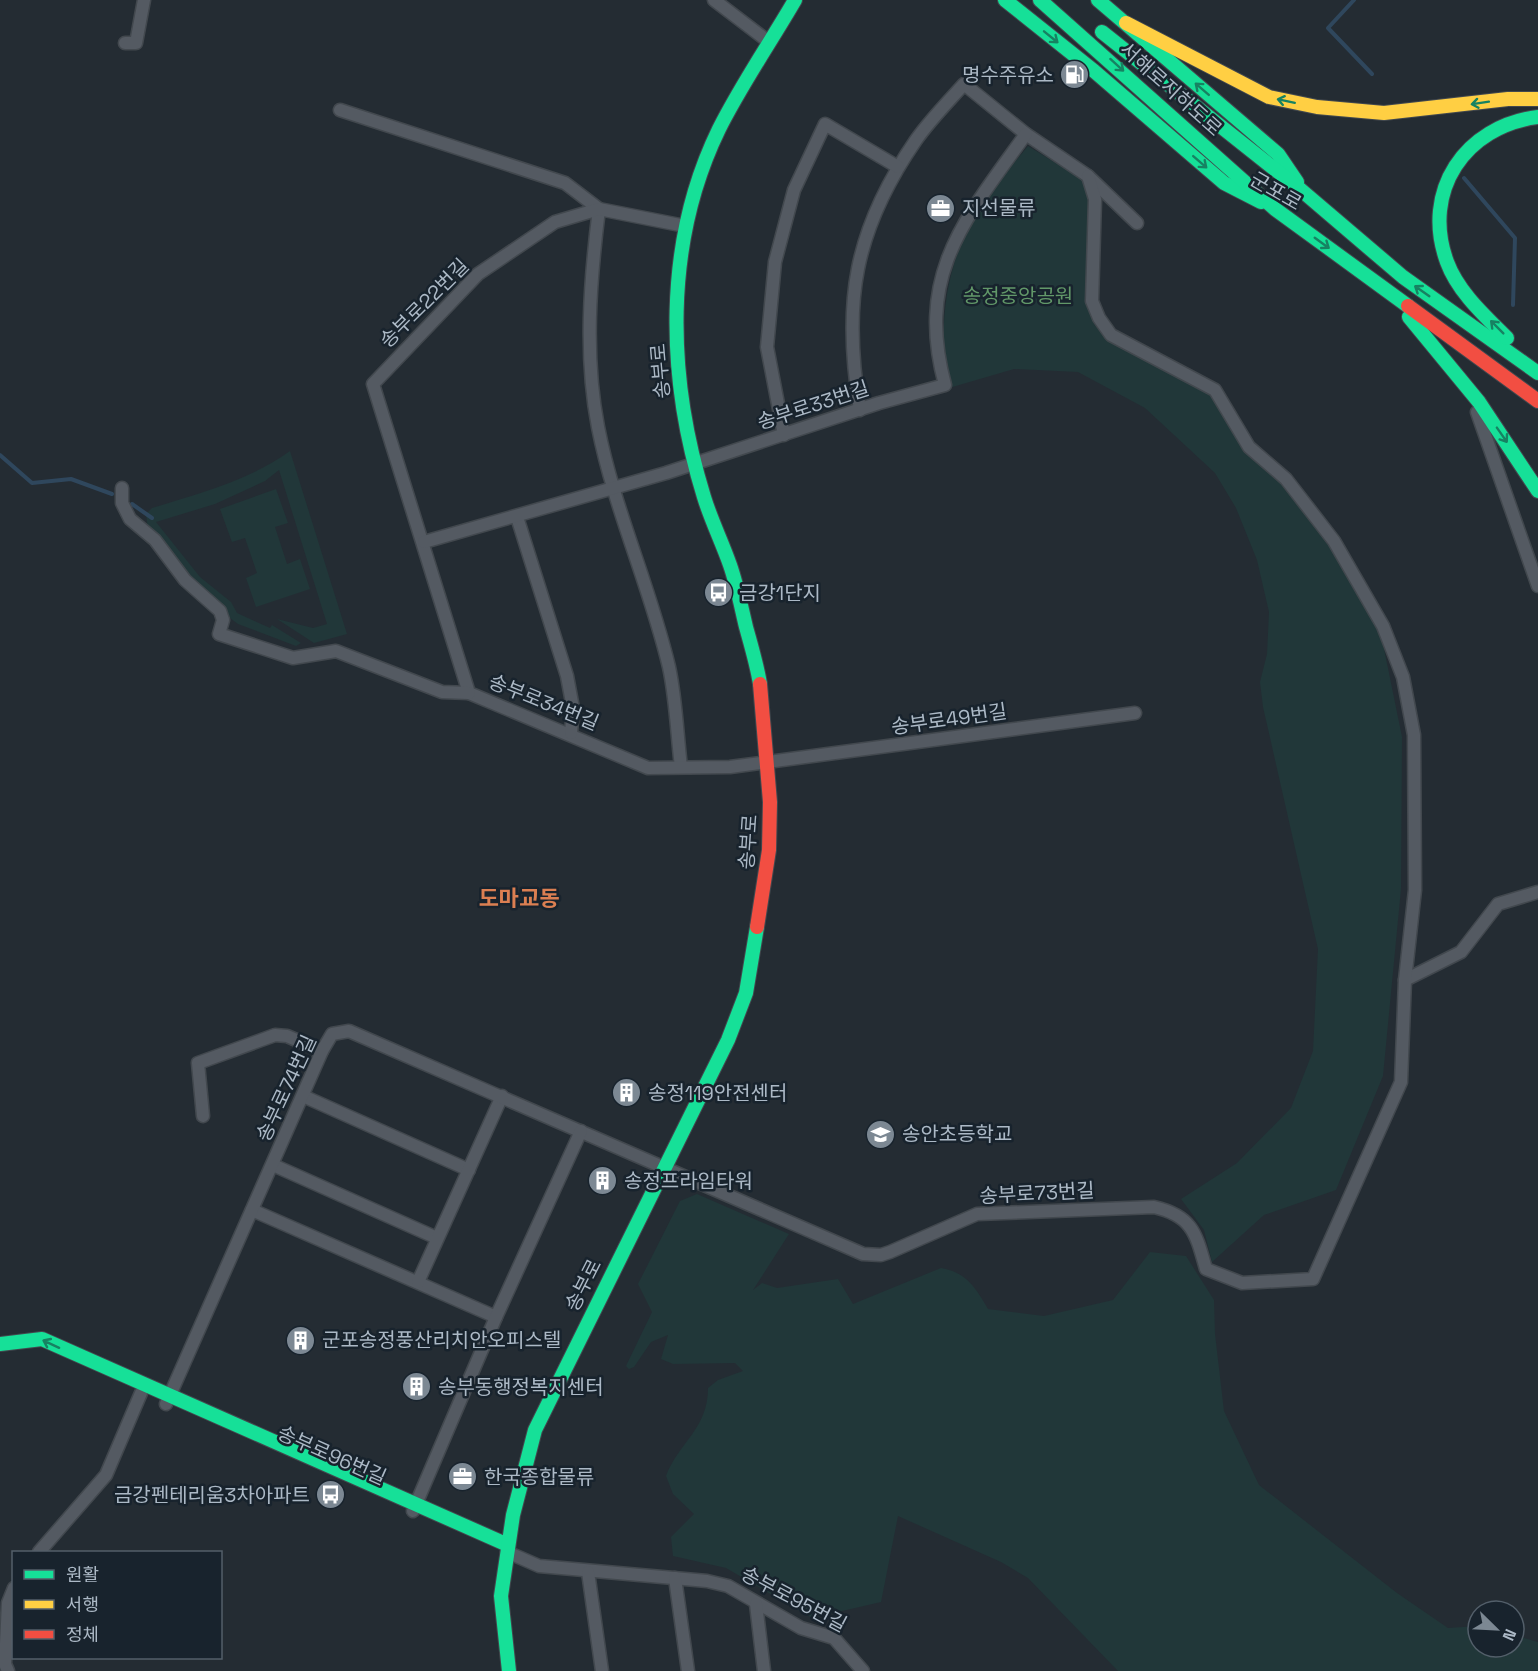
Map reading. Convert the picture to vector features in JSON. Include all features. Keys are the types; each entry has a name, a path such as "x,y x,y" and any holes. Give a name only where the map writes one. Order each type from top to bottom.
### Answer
{"main road":[{"name":"송부로","path":"509,1671 501,1596 507,1549 525,1462 535,1430 728,1040 746,993 769,850 768,762 760,681 731,568 693,464 680,392 676,331 680,258 685,226 719,130 795,0"},
{"name":"군포로","path":"1005,0 1094,71 1224,183 1275,209 1538,401"},
{"name":"서해로지하도로","path":"1040,0 1115,64 1275,209"},
{"name":"군포로","path":"1098,0 1278,154 1302,190 1403,277 1538,371"},
{"name":"서해로지하도로","path":"1090,22 1302,190"},
{"path":"1126,23 1269,97 1317,107 1384,113 1458,107 1508,99 1538,99"},
{"path":"1538,117 1505,123 1476,143 1453,167 1442,207 1444,252 1466,296 1538,371"},
{"path":"1387,291 1468,388 1522,462 1538,491"},
{"path":"0,1344 42,1339 168,1400"},
{"name":"송부로96번길","path":"0,1355 38,1352 141,1393 168,1400 507,1549"}],"street":[{"path":"125,43 136,43 144,0"},
{"path":"714,0 769,42"},
{"path":"860,410 852,356 851,311 865,237 877,207 898,167 917,138 963,84 1026,134 1088,176 1137,223"},
{"path":"340,110 565,183 599,209 589,310 590,362 598,426 613,489 669,668 681,767"},
{"path":"784,435 767,347 775,262 794,189 825,124 898,167"},
{"name":"송부로33번길","path":"422,537 517,517 945,385 937,355 936,320 938,286 943,267 954,241 971,213 1026,134"},
{"path":"1088,176 1095,199 1092,302 1099,318 1111,334 1215,390 1249,447 1286,479 1334,541 1383,626 1403,677 1414,735 1415,890 1405,980"},
{"name":"송부로22번길","path":"422,537 373,384 478,274 555,222 599,209 685,226"},
{"path":"1468,388 1538,586"},
{"path":"122,489 122,503 130,519 154,540 185,580 220,611 223,620 219,634 293,658 336,651 442,692 469,693"},
{"path":"517,517 567,676 573,708 571,733"},
{"name":"송부로34번길","path":"422,537 469,693 571,733 648,768 730,768 768,762"},
{"name":"송부로49번길","path":"768,762 1135,713"},
{"path":"1405,980 1461,952 1498,904 1538,892"},
{"name":"송부로73번길","path":"665,1167 855,1252 873,1256 890,1252 977,1214 1154,1207 1171,1211 1190,1225 1206,1269 1242,1282 1312,1278 1401,1082 1405,980"},
{"name":"송부로74번길","path":"168,1400 322,1051 332,1034 348,1031 665,1167"},
{"path":"203,1116 198,1064 275,1035 287,1036 322,1051"},
{"path":"303,1096 469,1170"},
{"path":"418,1282 502,1096"},
{"path":"414,1509 496,1317 581,1131"},
{"path":"273,1165 437,1238"},
{"path":"252,1210 496,1317"},
{"path":"40,1551 106,1475 141,1393"},
{"name":"송부로95번길","path":"507,1549 539,1566 675,1578 728,1586 801,1628 834,1638 863,1671"},
{"path":"588,1572 602,1671"},
{"path":"675,1578 688,1671"},
{"path":"8,1671 5,1664 8,1603 12,1593"},
{"path":"756,1604 764,1671"}],"green space":[{"name":"송정중앙공원","path":"1028,146 1082,179 1089,198 1087,304 1094,324 1108,341 1211,395 1243,450 1282,483 1328,542 1380,629 1402,737 1401,889 1383,1076 1336,1190 1264,1215 1212,1262 1204,1230 1181,1199 1237,1163 1291,1108 1313,1051 1318,949 1263,707 1260,682 1267,654 1269,612 1257,560 1236,508 1215,473 1145,408 1078,372 1014,369 949,388 945,366 944,322 950,278 957,256 975,215"},
{"path":"290,451 347,634 314,643 277,619 313,628 327,624 279,470 265,481 215,504 156,522 200,577 231,602 237,613 270,628 272,625 301,643 296,646 238,624 230,618 224,606 193,582 148,529 146,514 152,508 241,478"},
{"path":"276,489 288,523 275,527 287,564 300,559 310,589 256,607 246,578 257,573 245,538 232,542 220,509"},
{"path":"697,1194 789,1234 753,1290 762,1283 777,1288 838,1279 853,1304 941,1268 964,1277 988,1309 1044,1316 1113,1300 1150,1252 1186,1256 1214,1300 1215,1334 1224,1411 1259,1485 1397,1593 1448,1628 1466,1627 1466,1659 1526,1659 1526,1638 1538,1642 1538,1671 1118,1671 1028,1578 1001,1562 898,1516 881,1602 812,1618 726,1568 673,1556 671,1537 694,1514 673,1494 666,1476 698,1425 707,1402 708,1388 718,1380 743,1371 735,1363 673,1364 661,1359 668,1335 651,1342 634,1367 629,1369 626,1366 652,1312 638,1284 680,1201"}],"waterway":[{"path":"1354,0 1328,28 1372,74"},
{"path":"1464,178 1515,238 1513,305"},
{"path":"0,455 32,483 71,479 112,494"},
{"path":"132,504 152,518"}],"traffic: fast":[{"path":"760,684 735,580 707,506 692,452 683,405 678,359 677,312 680,265 688,218 701,173 719,129 795,0"},
{"path":"1005,0 1094,71 1224,183 1261,202"},
{"path":"1040,0 1275,209 1408,306"},
{"path":"1098,0 1278,154 1297,182"},
{"path":"1102,32 1301,190 1403,277 1538,373"},
{"path":"1507,338 1473,303 1452,273 1440,236 1440,211 1445,187 1455,166 1470,148 1489,133 1512,123 1538,117"},
{"path":"1409,317 1479,402 1538,491"},
{"path":"509,1671 501,1596 513,1515 535,1430 728,1040 746,993 757,927"},
{"path":"0,1344 42,1339 508,1545"}],"traffic: slow":[{"path":"1126,23 1269,97 1317,107 1384,113 1508,99 1538,99"}],"traffic: jam":[{"path":"1408,306 1538,401"},
{"path":"757,927 769,850 770,802 760,684"}],"place":[{"name":"명수주유소","path":"1075,75"},
{"name":"지선물류","path":"941,208"},
{"name":"금강1단지","path":"718,593"},
{"name":"송정119안전센터","path":"627,1093"},
{"name":"송안초등학교","path":"881,1134"},
{"name":"송정프라임타워","path":"603,1181"},
{"name":"군포송정풍산리치안오피스텔","path":"301,1340"},
{"name":"송부동행정복지센터","path":"417,1387"},
{"name":"한국종합물류","path":"463,1477"},
{"name":"금강펜테리움3차아파트","path":"331,1495"}],"district":[{"name":"도마교동","path":"519,898"}]}
